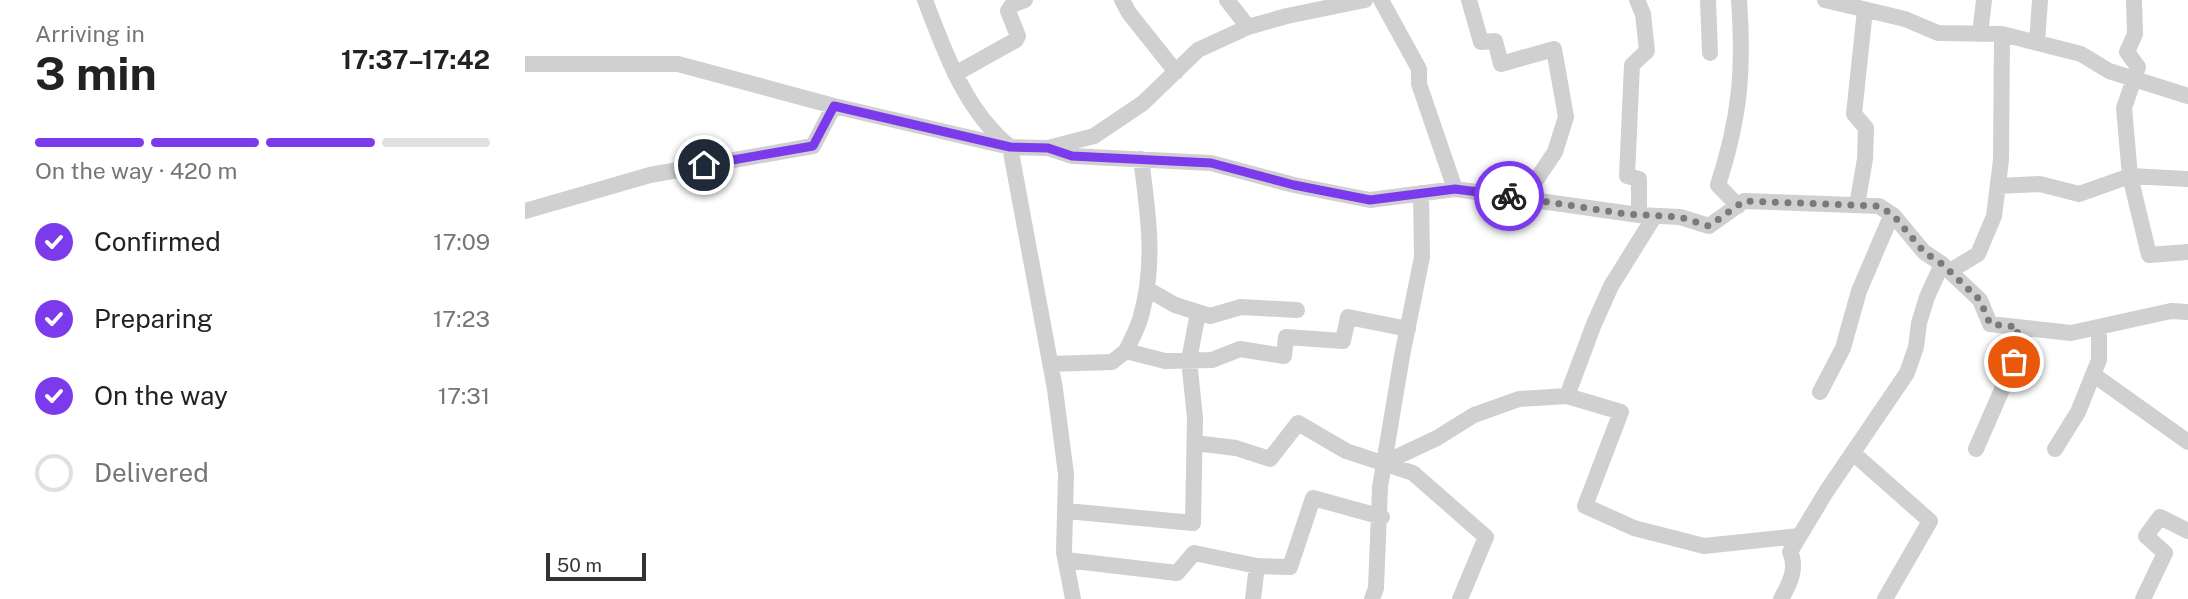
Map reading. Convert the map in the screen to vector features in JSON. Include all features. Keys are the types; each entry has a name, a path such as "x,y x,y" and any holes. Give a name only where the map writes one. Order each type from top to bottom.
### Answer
{"street":[{"path":"925,0 955,75 979,117 1010,147 1050,364 1066,474 1066,560 1073,599"},
{"path":"955,75 1016,40 1017,32 1008,11 1012,5 1025,0"},
{"path":"1122,0 1129,13 1177,72"},
{"path":"1227,0 1248,27"},
{"path":"525,64 678,64 834,106 1010,147 1048,148 1094,136 1143,103 1198,50 1248,27 1365,0"},
{"path":"1381,0 1419,69 1419,84 1455,189"},
{"path":"1469,0 1481,42 1495,41 1501,64 1554,49 1566,117 1555,152 1524,198"},
{"path":"1567,396 1594,324 1647,216 1639,178 1627,176 1632,65 1647,51 1643,14 1637,0"},
{"path":"1708,0 1710,53"},
{"path":"1738,206 1718,185 1732,141 1740,94 1742,46 1739,0"},
{"path":"1825,0 1865,10 1896,8 1938,33 2002,34 2081,54 2109,71 2188,96"},
{"path":"1980,34 1985,0"},
{"path":"2037,43 2040,0"},
{"path":"2134,0 2135,34 2127,52 2138,67 2124,108 2130,176 2149,255 2188,252"},
{"path":"1857,205 1865,159 1866,128 1854,114 1865,10"},
{"path":"1780,599 1790,582 1794,560 1790,552 1826,492 1907,373 1927,297 1946,267 1978,254 1994,216 2003,85 2002,34"},
{"path":"525,211 650,175 813,146 834,106"},
{"path":"1048,148 1072,156 1211,163 1294,185 1370,200 1455,189 1647,216 1680,217 1709,226 1744,201 1879,206 1892,214 1924,252 1946,267 1980,300 1990,324 2071,333 2171,311 2188,312"},
{"path":"1050,364 1112,362 1126,351 1141,318 1147,289 1151,237 1141,159"},
{"path":"1998,186 2040,184 2080,194 2130,176 2188,179"},
{"path":"1372,599 1376,588 1381,516 1380,487 1422,257 1421,193"},
{"path":"1821,392 1843,348 1859,291 1892,214"},
{"path":"1147,289 1175,306 1210,316 1241,306 1297,310"},
{"path":"1067,511 1193,523 1195,418 1189,360 1198,313"},
{"path":"1126,351 1165,360 1212,360 1240,349 1284,356 1286,337 1343,341 1348,317 1408,329"},
{"path":"1976,449 2014,362 2018,327"},
{"path":"2055,449 2078,412 2094,375 2099,360 2099,327"},
{"path":"2094,375 2188,442"},
{"path":"1384,463 1437,438 1474,415 1519,399 1567,396 1621,412 1585,506 1635,528 1704,546 1800,536"},
{"path":"1195,443 1236,449 1271,459 1298,423 1346,451 1413,473 1486,537 1460,599"},
{"path":"1853,453 1930,521 1885,599"},
{"path":"1066,560 1177,573 1194,552 1257,566 1290,567 1313,498 1381,516"},
{"path":"2143,599 2165,553 2146,536 2159,517 2188,531"},
{"path":"1253,599 1257,566"}],"way so far":[{"path":"1509,196 1626,214 1680,217 1709,226 1744,201 1879,206 1894,216 1924,252 1942,264 1980,300 1990,324 2018,327 2014,362"}],"route":[{"path":"704,165 813,146 834,106 1010,147 1048,148 1072,156 1211,163 1294,185 1370,200 1455,189 1509,196"}]}
